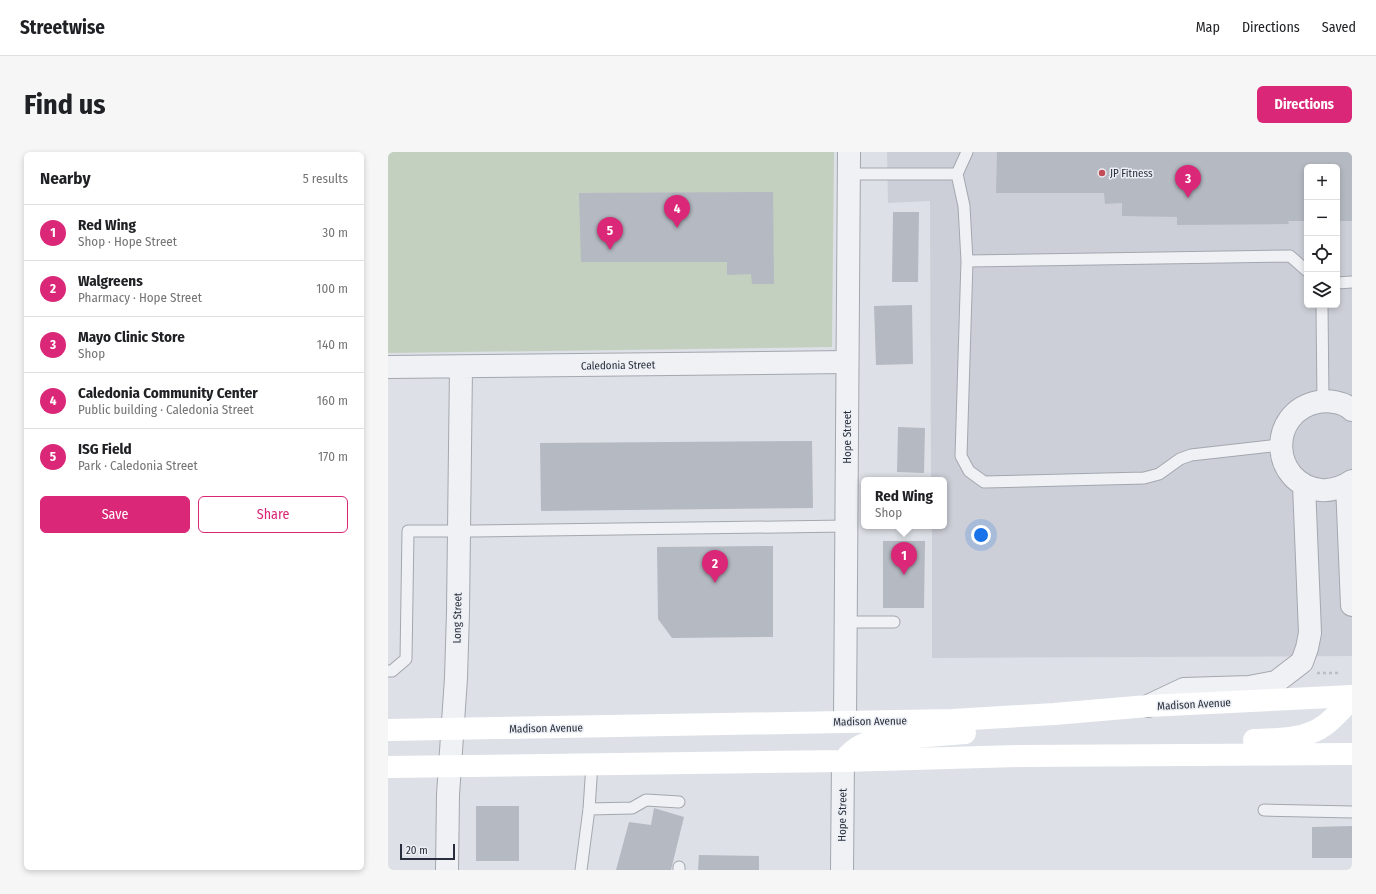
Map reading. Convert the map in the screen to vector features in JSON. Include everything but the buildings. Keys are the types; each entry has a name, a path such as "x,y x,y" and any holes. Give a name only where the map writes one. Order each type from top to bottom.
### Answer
{"main road":[{"name":"Madison Avenue","path":"388,730 953,720 1054,714 1148,706 1352,698"},
{"path":"1021,756 1149,745 1292,738 1310,734 1325,725 1352,698"},
{"path":"843,761 852,751 864,744 877,740 988,731 1054,714"},
{"path":"388,767 843,761 1021,756 1352,754"}],"street":[{"name":"Hope Street","path":"844,721 849,152"},
{"name":"Caledonia Street","path":"388,367 847,362"},
{"name":"Long Street","path":"447,870 448,795 456,671 461,367"},
{"path":"1352,410 1337,402 1323,401 1309,404 1298,410 1288,420 1282,432 1280,445 1282,457 1287,468 1294,478 1304,485 1315,489 1326,490 1337,489 1350,482 1352,605"},
{"path":"1148,706 1184,689 1249,687 1276,682 1302,662 1310,633 1304,485"},
{"name":"Hope Street","path":"842,870 843,761"}],"lane":[{"path":"967,152 957,174 964,206 966,261 961,456 969,471 984,482 1144,478 1159,474 1180,459 1191,455 1280,445"},
{"path":"849,174 957,174"},
{"path":"966,261 1290,256 1304,268"},
{"path":"1340,283 1352,282"},
{"path":"1322,308 1323,401"},
{"path":"388,671 392,671 406,659 408,531 846,526"},
{"path":"845,622 894,622"},
{"path":"581,870 589,809 592,764"},
{"path":"589,809 632,808 646,800 679,802"},
{"path":"1264,810 1352,812"}],"shaded area":[{"path":"887,152 1352,152 1352,656 932,658 932,529 947,529 947,477 931,477 930,201 888,203"}],"green space":[{"path":"388,152 834,152 832,347 388,353"}],"place":[{"name":"JP Fitness","path":"1102,173"},
{"name":"Mayo Clinic Store","path":"1188,198"},
{"name":"Caledonia Community Center","path":"677,228"},
{"name":"ISG Field","path":"610,250"},
{"name":"Red Wing","path":"904,575"},
{"name":"Walgreens","path":"715,583"}]}
